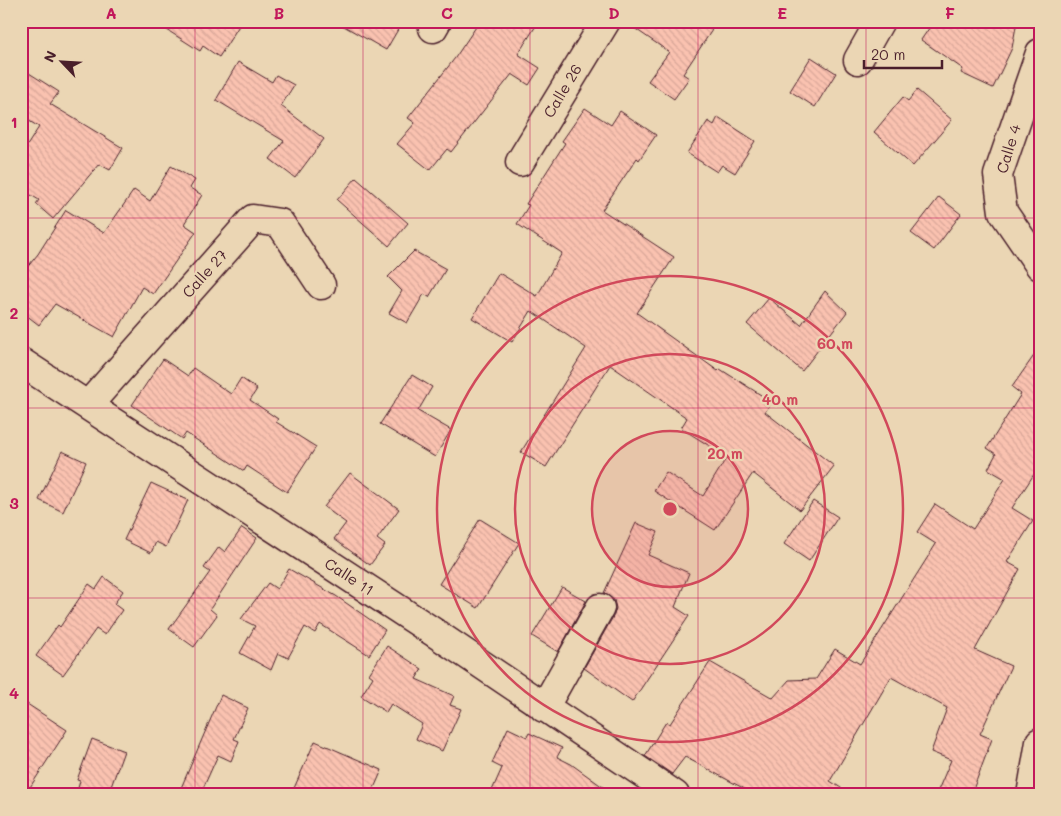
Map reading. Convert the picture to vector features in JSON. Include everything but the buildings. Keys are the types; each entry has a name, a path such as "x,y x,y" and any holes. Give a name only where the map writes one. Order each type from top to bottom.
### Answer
{"street":[{"name":"Calle 26","path":"520,162 606,21"},
{"path":"858,60 880,21"},
{"name":"Calle 4","path":"1040,53 998,176 1003,212 1040,266"},
{"name":"Calle 27","path":"89,404 253,219 280,223 321,285"},
{"name":"Calle 11","path":"21,362 89,404 675,795"},
{"path":"544,708 600,608"},
{"path":"1030,795 1040,742"}]}
